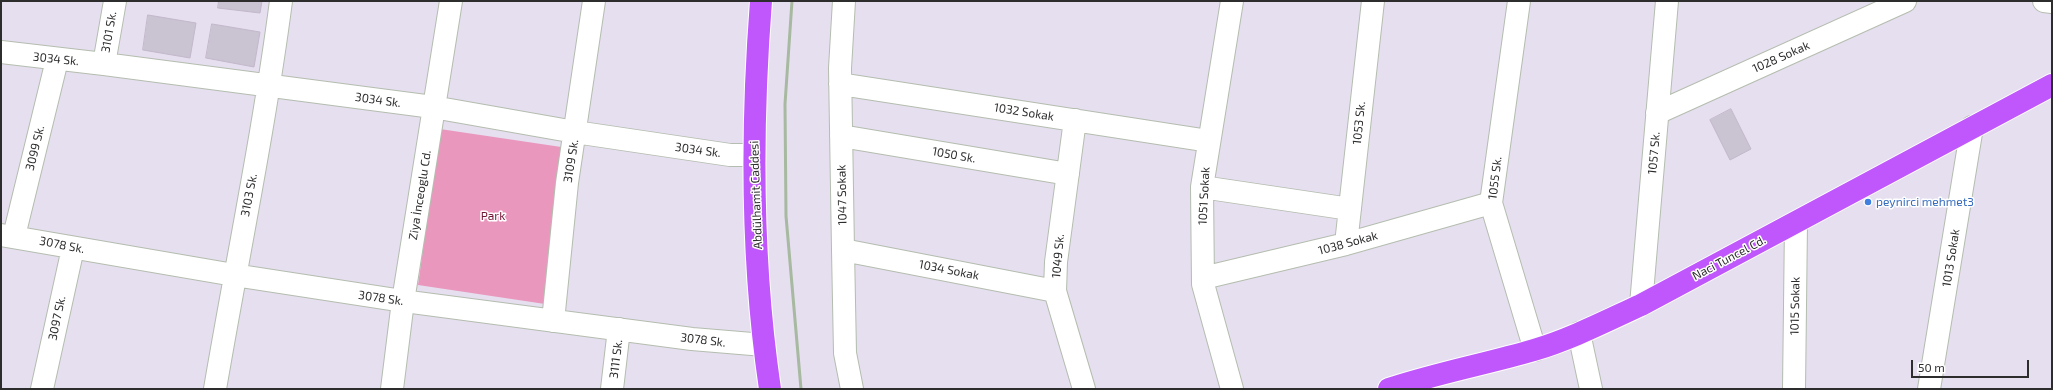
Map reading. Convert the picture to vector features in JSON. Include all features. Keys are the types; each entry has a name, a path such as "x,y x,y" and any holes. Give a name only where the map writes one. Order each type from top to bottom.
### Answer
{"main road":[{"name":"Abdülhamit Caddesi","path":"761,1 753,155 764,346 770,389"},
{"name":"Naci Tuncel Cd.","path":"1389,389 1426,377 1535,350 1579,333 1641,305 2052,85"}],"street":[{"name":"3101 Sk.","path":"104,64 115,1"},
{"name":"3103 Sk.","path":"215,389 234,275 270,85 281,1"},
{"name":"Ziya İnceoglu Cd.","path":"392,389 403,301 451,1"},
{"name":"3109 Sk.","path":"553,321 568,183 594,1"},
{"name":"1047 Sokak","path":"844,1 840,84 845,353 852,389"},
{"name":"1051 Sokak","path":"1232,1 1202,187 1202,278 1232,389"},
{"name":"1053 Sk.","path":"1346,244 1373,1"},
{"name":"1055 Sk.","path":"1519,1 1492,202 1535,350"},
{"name":"1057 Sk.","path":"1641,305 1667,1"},
{"name":"1028 Sokak","path":"1657,113 1906,1"},
{"path":"2044,1 2052,2"},
{"name":"3034 Sk.","path":"1,52 434,107 575,132 730,155 753,155"},
{"name":"3099 Sk.","path":"8,236 57,60"},
{"name":"1032 Sokak","path":"840,84 1209,141"},
{"name":"1049 Sk.","path":"1075,120 1056,262 1055,291 1084,389"},
{"name":"1013 Sokak","path":"1929,389 1972,127"},
{"name":"1050 Sk.","path":"841,136 1068,174"},
{"path":"1202,187 1350,209"},
{"name":"1038 Sokak","path":"1202,278 1346,244 1492,202"},
{"name":"1015 Sokak","path":"1794,389 1796,223"},
{"name":"3078 Sk.","path":"8,236 234,275 403,301 553,321 764,346"},
{"name":"3097 Sk.","path":"42,389 73,248"},
{"name":"1034 Sokak","path":"843,250 1055,291"},
{"name":"3111 Sk.","path":"612,389 619,329"},
{"path":"1579,333 1591,389"}],"green space":[{"name":"Park","path":"440,129 568,148 545,304 418,285"}],"building":[{"path":"219,1 262,1 260,13 218,8"},
{"path":"148,15 196,23 190,58 143,50"},
{"path":"212,24 260,32 254,67 206,58"},
{"path":"1731,109 1751,149 1730,160 1710,120"}],"railway":[{"path":"792,1 785,104 786,216 801,389"}],"place":[{"name":"peynirci mehmet3","path":"1868,202"}]}
